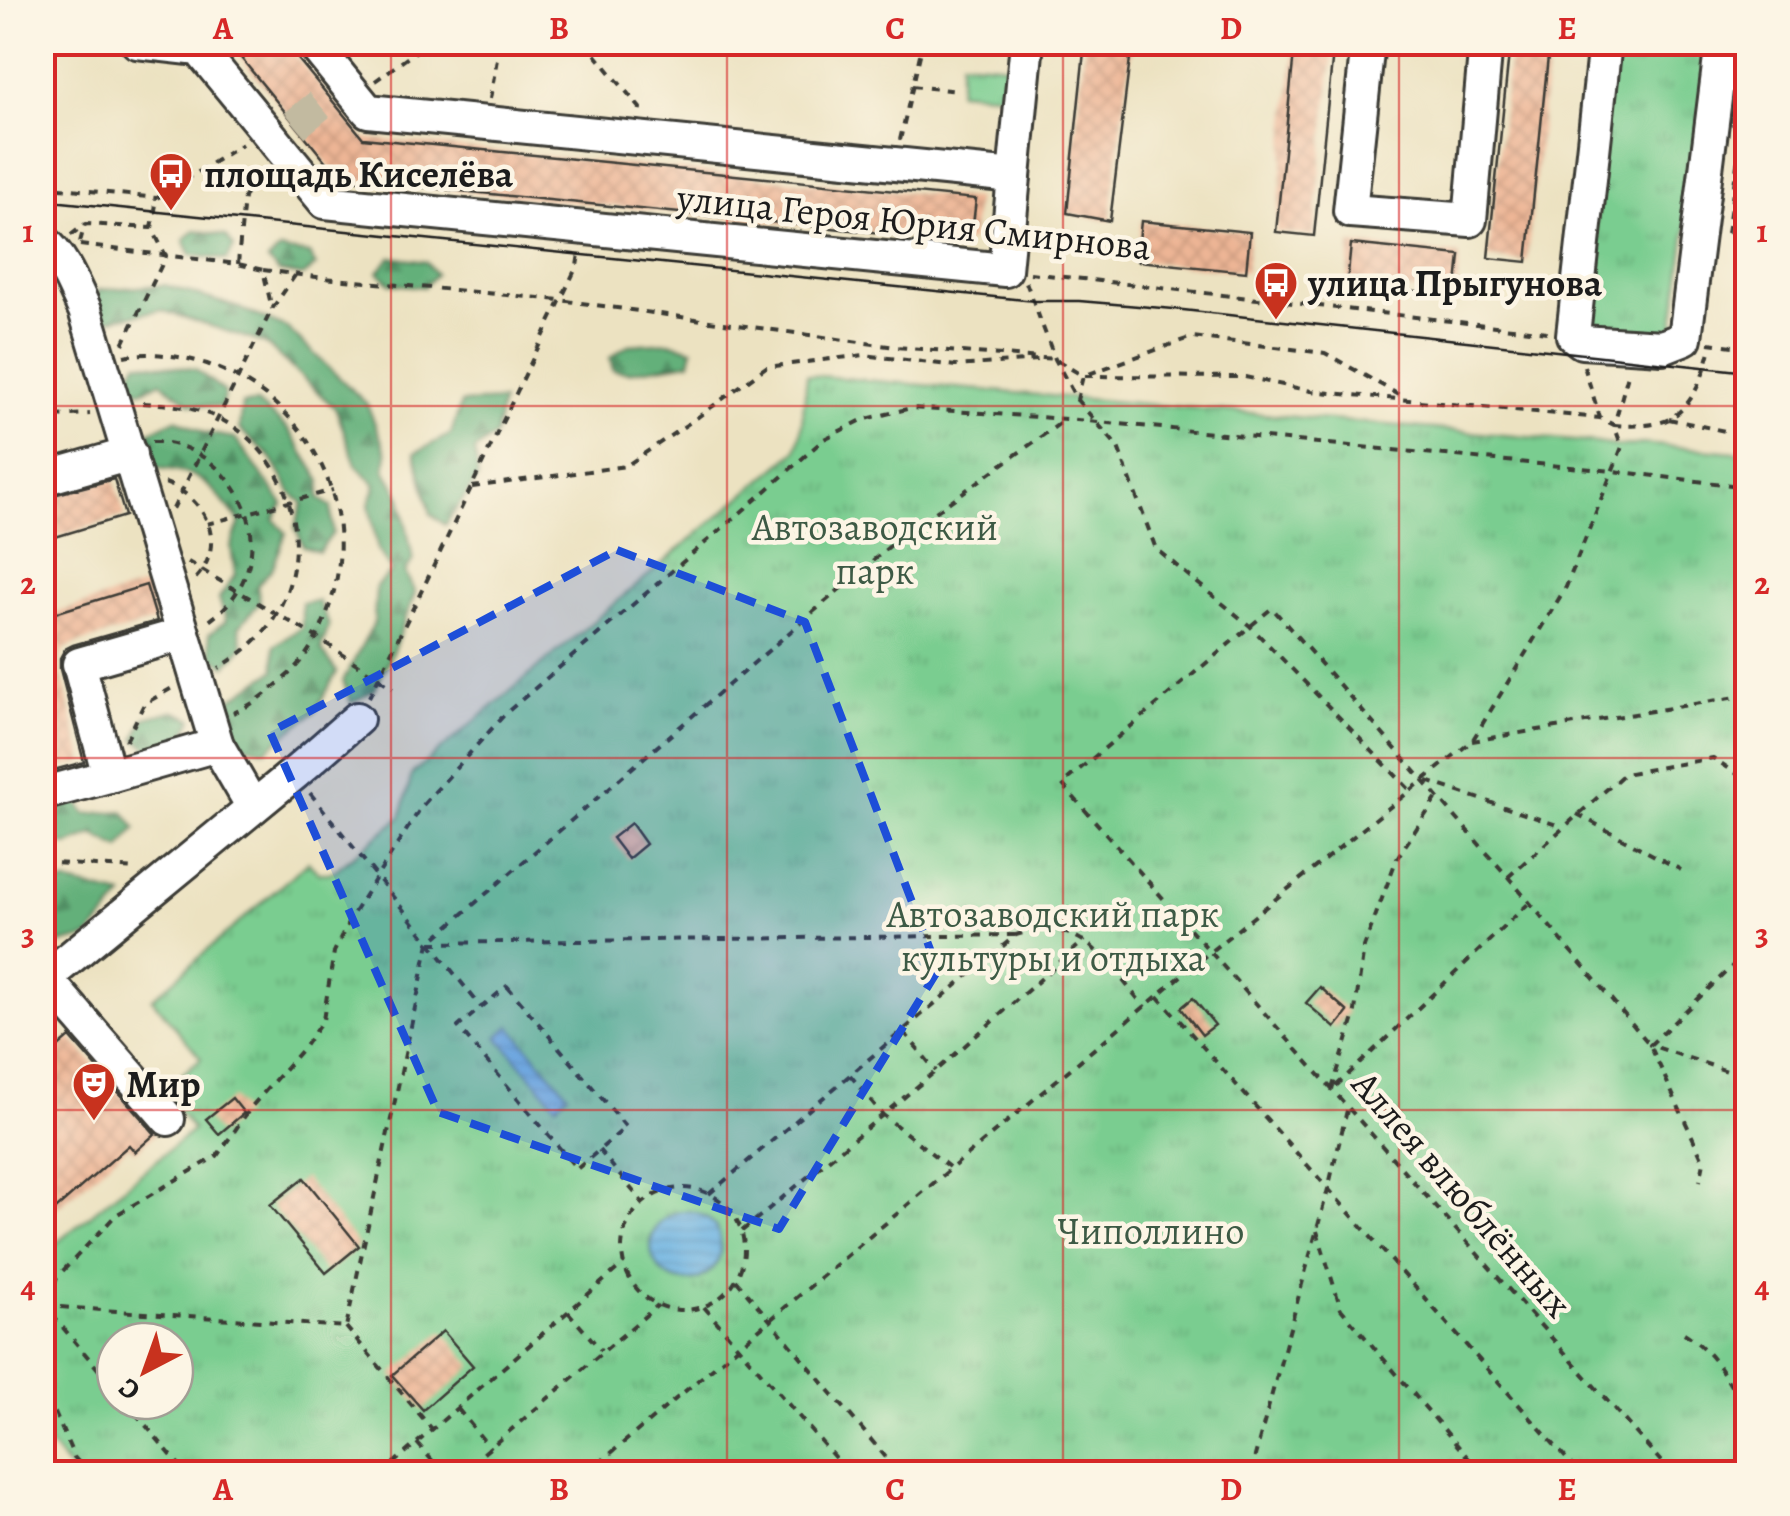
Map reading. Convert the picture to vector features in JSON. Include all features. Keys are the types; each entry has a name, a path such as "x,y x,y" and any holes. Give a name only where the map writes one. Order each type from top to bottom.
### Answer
{"street":[{"name":"улица Героя Юрия Смирнова","path":"138,42 199,49 280,137 326,202 1014,271"},
{"path":"312,42 343,92 368,111 1014,176"},
{"path":"1014,271 1014,176 1028,42"},
{"path":"1368,42 1350,212 1470,220 1486,42"},
{"path":"1605,42 1578,338 1662,348 1685,338 1730,47"},
{"path":"51,242 85,310 213,733 253,807"},
{"path":"42,479 132,462"},
{"path":"109,776 79,664 184,634"},
{"path":"168,1119 44,980 357,719"},
{"path":"42,794 109,776 213,733"}],"path":[{"path":"343,92 429,42"},
{"path":"486,123 500,42"},
{"path":"585,42 640,108 638,138"},
{"path":"894,164 923,42"},
{"path":"912,86 958,91"},
{"path":"42,186 157,198 280,137"},
{"path":"238,264 244,196 280,137"},
{"path":"157,198 152,228 166,256"},
{"path":"51,242 86,224 152,228"},
{"path":"357,719 577,266 582,228"},
{"path":"51,242 296,274 560,300 895,348 1055,359 1083,376 1245,377 1312,390 1600,418 1614,425 1632,360 1632,346"},
{"path":"166,256 116,358 159,354 192,359 238,378 293,420 318,455 333,490 340,557 334,594 318,638 299,664 272,689 213,733"},
{"path":"263,270 272,309"},
{"path":"1014,271 1078,400 1118,448 1156,549 1250,626 1410,790"},
{"name":"улица Героя Юрия Смирнова","path":"1014,271 1578,338"},
{"path":"296,274 272,309 156,543 318,638 393,688"},
{"path":"1083,376 1192,336 1326,353 1405,398"},
{"path":"1578,338 1600,418"},
{"path":"1685,338 1748,348"},
{"path":"472,487 626,466 766,367 864,355 956,366 1055,359"},
{"path":"1078,400 1083,376"},
{"path":"42,408 53,416 87,415 144,402 168,404 218,418 269,460 290,502 296,545 287,594 277,614 237,656 144,704 109,776"},
{"path":"42,1330 44,1304 56,1278 116,1216 216,1156 252,1106 305,1046 323,1020 334,952 351,917 422,806 506,713 824,438 862,420 911,408 1066,418 1748,487"},
{"path":"346,1327 429,943 899,538 1066,418"},
{"path":"1669,419 1748,436"},
{"path":"171,592 187,586 202,570 212,549 207,524 193,499 167,483 154,482 132,462 157,441 200,455 226,476 248,512 252,533 251,556 238,591 201,628 184,634"},
{"path":"586,1474 1211,951 1472,741 1566,587 1622,447"},
{"path":"207,524 333,490"},
{"path":"1250,626 1272,608 1650,1045 1704,1162 1700,1181"},
{"name":"Аллея влюблённых","path":"1250,626 1062,784 1672,1474"},
{"path":"1472,741 1748,695"},
{"path":"1508,877 1624,774 1713,758 1748,781"},
{"path":"295,773 481,1007"},
{"path":"1423,779 1562,827"},
{"path":"1332,1089 1354,1018 1364,946 1397,858 1438,796"},
{"path":"1578,814 1681,870"},
{"path":"42,862 175,872"},
{"path":"1332,1089 1530,902"},
{"path":"429,943 1016,935 1036,928 1065,931 1085,940 1145,1007"},
{"path":"709,1194 1016,935"},
{"path":"742,1231 936,1071 1085,940"},
{"path":"1650,1045 1748,951"},
{"path":"507,986 626,1127 577,1169 458,1027 481,1007 507,986"},
{"path":"1158,996 1580,1474"},
{"path":"903,1031 936,1071"},
{"path":"1650,1045 1748,1078"},
{"path":"850,1075 882,1115 951,1168"},
{"path":"1254,1474 1255,1456 1348,1106"},
{"path":"599,1150 643,1204"},
{"path":"678,1188 709,1194 729,1209 742,1231 744,1256 736,1280 721,1297 704,1306 676,1310 658,1304 634,1286 624,1263 624,1236 643,1204 678,1188"},
{"path":"1317,1231 1341,1309 1482,1474"},
{"path":"381,1474 624,1263"},
{"path":"736,1280 900,1474"},
{"path":"44,1304 346,1327 432,1429"},
{"path":"44,1304 95,1365"},
{"path":"459,1474 658,1304"},
{"path":"704,1306 849,1474"},
{"path":"568,1312 602,1352"},
{"path":"1684,1333 1698,1342 1721,1368 1748,1422"},
{"path":"42,1383 74,1457 89,1474"},
{"path":"457,1408 490,1448"},
{"path":"143,1421 187,1474"},
{"path":"417,1442 444,1474"},
{"path":"42,1460 54,1474"}],"highlighted area":[{"path":"617,550 805,622 938,970 779,1229 438,1112 270,732"}],"green space":[{"path":"1610,43 1710,43 1673,332 1607,340 1588,324"},
{"path":"961,61 1008,65 1005,95 958,91"},
{"path":"195,230 226,236 234,247 227,260 191,255 184,240"},
{"path":"279,250 309,254 316,266 303,276 279,272 268,261"},
{"path":"391,257 426,262 436,274 424,287 391,284 378,272"},
{"path":"165,285 287,328 367,404 387,454 385,470 401,497 413,560 405,572 415,593 375,690 351,703 343,681 374,623 376,586 392,571 378,551 369,504 376,485 356,465 336,409 266,344 161,310 99,321 93,310 98,290"},
{"path":"669,342 693,349 690,362 628,372 613,370 610,358 628,345"},
{"path":"137,362 195,369 225,392 221,407 191,404 161,382 141,391 125,384"},
{"name":"Автозаводский парк культуры и отдыха","path":"807,375 1622,447 1642,444 1747,453 1747,1473 73,1473 43,1437 42,1255 193,1130 163,1091 201,1058 152,999 308,862 319,873 329,873 401,817 412,774 796,451"},
{"path":"502,401 495,436 475,450 478,478 445,525 431,514 415,453 451,434 461,403"},
{"path":"257,403 288,429 321,481 319,498 331,507 333,533 319,552 304,547 295,527 303,503 292,494 270,456 239,429 242,404"},
{"path":"176,419 205,433 235,438 283,504 274,519 286,533 273,567 257,586 260,602 239,627 243,646 226,666 212,657 209,634 226,621 219,598 235,575 231,547 240,522 203,481 182,472 150,467 134,439"},
{"path":"318,601 329,625 321,649 337,672 315,712 266,750 233,743 230,700 275,670 274,646 302,627 302,603"},
{"path":"174,711 193,719 180,742 150,749 135,739 145,718"},
{"path":"76,800 86,814 123,811 136,828 120,849 93,835 69,845 43,842 43,804"},
{"path":"65,882 123,896 89,937 52,946 43,937 42,890"}],"water":[{"path":"510,1026 568,1094 556,1105 498,1037"},
{"path":"686,1211 711,1221 721,1246 711,1271 686,1281 661,1271 651,1246 661,1221"}],"building":[{"path":"228,42 284,42 363,138 976,199 971,242 340,179"},
{"path":"1085,42 1132,42 1110,221 1067,213"},
{"path":"1295,42 1334,42 1314,236 1276,232"},
{"path":"1510,43 1549,47 1527,262 1488,258"},
{"path":"1141,221 1250,232 1246,272 1137,261"},
{"path":"1351,244 1460,255 1456,295 1347,284"},
{"path":"114,479 125,516 42,541 42,498"},
{"path":"146,585 157,621 73,645 60,658 84,762 42,773 42,617"},
{"path":"631,823 646,844 628,859 612,838"},
{"path":"1320,987 1348,1012 1335,1028 1306,1003"},
{"path":"1193,998 1215,1025 1202,1035 1181,1008"},
{"name":"Мир","path":"70,1037 155,1134 135,1152 129,1145 42,1221 42,1061"},
{"path":"232,1098 244,1113 219,1134 206,1119"},
{"path":"304,1178 359,1246 326,1273 270,1205"},
{"path":"443,1331 473,1366 423,1410 392,1375"}],"tunnel":[{"path":"295,125 329,97"}],"tram line":[{"path":"42,200 1035,301 1174,309 1748,372"}],"place":[{"name":"площадь Киселёва","path":"171,212"},
{"name":"улица Прыгунова","path":"1276,321"},
{"name":"Мир","path":"94,1122"}],"park label":[{"name":"Автозаводский парк","path":"875,549"},
{"name":"Чиполлино","path":"1151,1231"}]}
